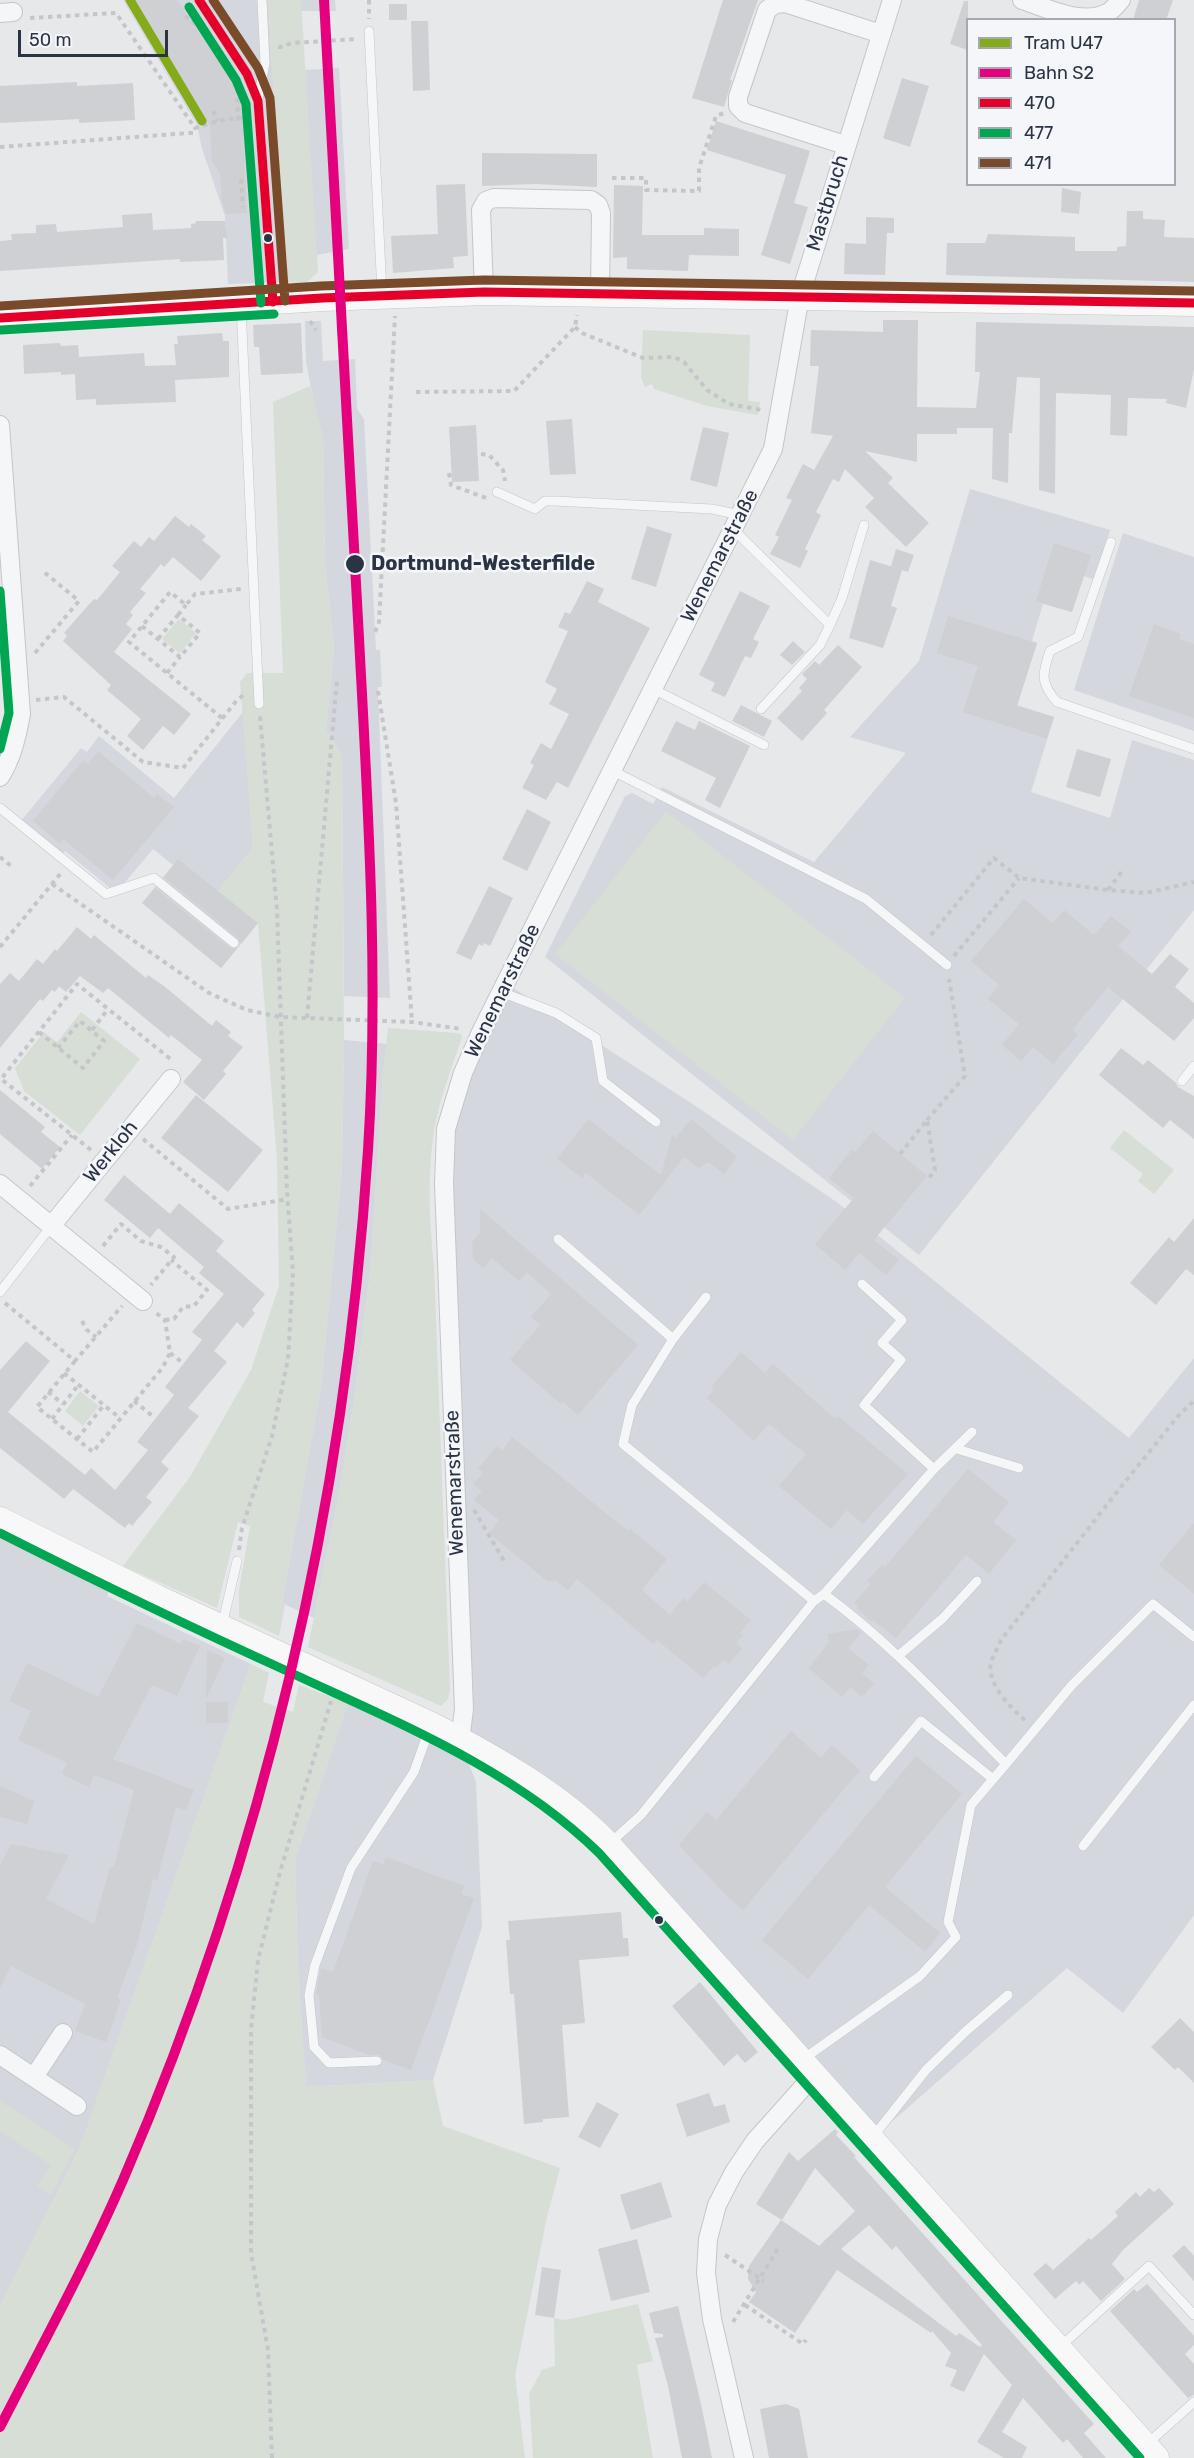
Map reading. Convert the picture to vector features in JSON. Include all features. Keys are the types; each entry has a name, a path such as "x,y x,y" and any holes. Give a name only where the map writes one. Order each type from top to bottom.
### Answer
{"street":[{"name":"Mastbruch","path":"801,296 845,145 892,0"},
{"path":"1029,1 1075,17 1093,18 1109,13 1121,0"},
{"path":"738,106 738,97 767,10 775,4 785,3 881,34"},
{"name":"Mastbruch","path":"738,106 745,113 845,145"},
{"path":"484,292 481,210 486,201 494,198 591,200 598,205 601,213 588,292"},
{"path":"0,318 382,295 484,292 1194,303"},
{"name":"Wenemarstraße","path":"460,1740 464,1709 444,1183 446,1129 463,1073 481,1032 773,449 801,296"},
{"path":"0,425 21,714 16,741 6,768 0,777"},
{"name":"Werkloh","path":"52,1226 171,1079"},
{"path":"0,1184 52,1226 146,1295"},
{"path":"0,1520 157,1598 431,1725 545,1791 576,1814 608,1845 1150,2452"},
{"path":"34,2077 63,2033"},
{"path":"0,2055 77,2106"},
{"path":"744,2458 712,2319 706,2273 708,2239 717,2205 734,2172 807,2068"}],"lane":[{"path":"199,0 247,74 258,101"},
{"path":"262,0 265,63 258,101 273,302"},
{"path":"369,32 382,295"},
{"path":"241,304 259,704"},
{"path":"497,492 535,510 545,501 712,509 737,523 830,625"},
{"path":"760,709 820,645 842,598 864,525"},
{"path":"1111,542 1078,637 1050,651 1043,678 1046,690 1057,702 1194,749"},
{"path":"653,689 764,745"},
{"path":"613,771 866,899 947,965"},
{"path":"0,808 106,894 154,878 234,943"},
{"path":"501,992 546,1008 596,1038 603,1080 656,1122"},
{"path":"1182,1081 1194,1066"},
{"path":"0,1292 52,1226"},
{"path":"558,1239 673,1339"},
{"path":"862,1284 902,1320 882,1343 901,1360 864,1405 934,1469"},
{"path":"706,1297 673,1339 632,1405 623,1444 814,1601"},
{"path":"608,1845 641,1815 814,1601 824,1594 934,1469 972,1432"},
{"path":"957,1449 1018,1468"},
{"path":"222,1627 237,1561"},
{"path":"898,1656 943,1618 977,1581"},
{"path":"824,1594 860,1621 898,1656 1006,1764"},
{"path":"807,2068 920,1976 956,1936 948,1922 971,1804 1072,1685 1153,1604 1194,1637"},
{"path":"1083,1846 1194,1705"},
{"path":"874,1777 921,1721 993,1779"},
{"path":"377,2061 329,2063 314,2047 309,1995 315,1965 351,1868 414,1772 431,1725"},
{"path":"871,2140 926,2070 1008,1995"},
{"path":"1058,2349 1149,2266 1194,2315"},
{"path":"1150,2452 1194,2402"}],"path":[{"path":"7,12 13,20 116,13 195,128"},
{"path":"185,16 202,28"},
{"path":"292,43 338,40"},
{"path":"236,83 238,124"},
{"path":"612,177 646,178 646,190 699,191 699,168 716,116 738,106"},
{"path":"213,111 218,121"},
{"path":"0,147 193,133 195,128 218,121 259,116"},
{"path":"241,179 243,207"},
{"path":"416,392 514,391 575,327 588,292"},
{"path":"375,632 380,610 394,327"},
{"path":"575,327 582,333 629,354 643,358 674,357 684,362 707,390 729,404 780,414"},
{"path":"449,473 451,485 485,498 507,497 503,470 489,455 481,454"},
{"path":"35,653 79,601 44,572"},
{"path":"158,639 195,594 253,588"},
{"path":"186,605 170,592 129,642 222,718"},
{"path":"167,673 200,633 188,626 178,615"},
{"path":"142,626 180,657"},
{"path":"307,1018 337,680"},
{"path":"20,701 64,698 143,762 183,768 237,700 258,683"},
{"path":"378,691 396,803 412,1022"},
{"path":"237,1561 242,1528 272,1436 288,1359 293,1273 277,911 259,704"},
{"path":"0,857 11,866"},
{"path":"923,945 994,858 1019,878 1108,890 1146,893 1194,882"},
{"path":"1,945 68,864"},
{"path":"1108,890 1122,872"},
{"path":"900,1154 965,1076 947,965 1019,878"},
{"path":"52,884 209,993 247,1010 280,1017 412,1022 481,1032"},
{"path":"104,1161 1,1079 77,984 180,1066 171,1079"},
{"path":"92,1030 108,1009"},
{"path":"39,1032 58,1048 83,1068 104,1041 80,1021 58,1048"},
{"path":"927,1120 935,1170 929,1178"},
{"path":"130,1129 228,1209 288,1199"},
{"path":"27,1189 72,1135"},
{"path":"101,1249 121,1224 141,1241 161,1247 174,1257 146,1295 165,1320 170,1353 162,1367 93,1452 37,1407 122,1306"},
{"path":"165,1320 174,1319 183,1307 194,1306 207,1290 171,1260"},
{"path":"0,1299 75,1361"},
{"path":"82,1321 87,1330 96,1337"},
{"path":"170,1353 183,1363"},
{"path":"64,1373 120,1418"},
{"path":"52,1419 63,1404 71,1399 79,1384"},
{"path":"48,1392 63,1404"},
{"path":"134,1401 155,1418"},
{"path":"1036,1728 1015,1712 994,1683 990,1665 1001,1640 1124,1483 1180,1414 1194,1401"},
{"path":"77,1439 104,1405"},
{"path":"478,1515 504,1561"},
{"path":"272,2458 268,2349 251,2253 251,2030 261,1949 280,1872 338,1681"},
{"path":"733,2322 762,2280 768,2263 779,2247"},
{"path":"707,2254 726,2255 762,2280"},
{"path":"745,2304 803,2344 806,2340"}],"shaded area":[{"path":"123,0 268,0 285,274 290,282 228,284 225,216 202,149 197,125"},
{"path":"268,0 301,0 318,272 305,284 290,282 285,274"},
{"path":"301,0 335,0 336,11 301,11"},
{"path":"339,68 349,249 316,255 305,70"},
{"path":"305,321 321,321 323,361 355,359 357,409 364,419 376,650 380,650 382,687 378,687 378,691 390,998 344,996 342,755 326,730 334,647 325,564 323,437 306,362"},
{"path":"643,330 750,335 748,401 760,402 758,415 707,406 654,389 652,384 645,387 641,377"},
{"path":"310,386 323,437 325,564 334,647 326,730 342,755 344,1040 342,1167 321,1386 282,1603 285,1605 279,1636 239,1617 239,1591 250,1526 238,1522 217,1608 123,1566 190,1477 251,1370 279,1286 277,1159 258,923 218,891 253,848 240,682 247,673 283,673 273,402"},
{"path":"970,489 1110,530 1095,580 1084,576 1072,612 1043,604 1032,641 1037,643 1017,705 1054,717 1031,792 1110,818 1132,740 1194,760 1194,910 919,1255 545,957 625,796 632,793 653,804 662,787 814,862 906,753 850,737 919,661"},
{"path":"1123,533 1194,557 1194,731 1074,690"},
{"path":"179,619 196,633 180,653 162,639"},
{"path":"243,712 253,848 218,891 258,923 221,968 142,903 173,865 153,849 116,893 65,851 61,855 21,821 81,748 87,752 99,736 174,798"},
{"path":"666,811 905,998 793,1140 555,954"},
{"path":"504,982 691,1103 838,1203 1129,1438 1194,1358 1194,1915 1123,2013 1067,1968 871,2140 602,1838 460,1741 476,1782 482,1927 433,2080 306,2087 298,1971 295,1859 348,1703 431,1725 459,1739 446,1129"},
{"path":"81,1012 140,1059 80,1135 24,1091 15,1068 44,1032 57,1042"},
{"path":"388,1028 456,1033 461,1034 462,1037 438,1112 430,1170 450,1690 448,1699 441,1706 308,1647 337,1505 355,1395 371,1265 383,1071"},
{"path":"344,1040 388,1044 383,1071 371,1265 355,1395 337,1505 314,1618 282,1603 321,1386 342,1167"},
{"path":"1124,1130 1174,1170 1154,1194 1138,1181 1143,1174 1110,1148"},
{"path":"80,1391 99,1406 83,1426 65,1411"},
{"path":"0,1520 115,1577 107,1596 251,1664 80,2147 0,2307"},
{"path":"251,1664 269,1673 263,1702 293,1712 299,1685 348,1703 295,1859 298,1971 306,2087 433,2080 443,2126 560,2168 547,2217 515,2375 525,2458 0,2458 0,2307 80,2147"},
{"path":"0,2101 75,2149 51,2195 37,2186 51,2165 0,2131"},
{"path":"638,2304 653,2361 637,2365 653,2458 533,2458 529,2394 542,2370 555,2366 554,2318 565,2320"}],"building":[{"path":"135,0 177,0 188,17 204,27 241,88 247,213 226,214 222,203 220,173 212,162 210,126"},
{"path":"723,0 758,0 730,80 732,80 724,107 692,98"},
{"path":"1139,0 1173,0 1167,18 1134,18"},
{"path":"964,1 968,1 966,49 950,44"},
{"path":"389,4 407,4 407,20 389,20"},
{"path":"411,21 428,21 430,90 413,91"},
{"path":"902,78 929,86 910,147 883,138"},
{"path":"77,82 77,86 133,83 135,120 79,123 79,119 0,123 0,86"},
{"path":"716,121 810,151 794,203 808,207 790,264 761,255 786,175 707,150"},
{"path":"482,153 597,154 597,187 535,184 482,186"},
{"path":"465,184 468,256 453,257 454,268 393,273 391,236 438,234 436,185"},
{"path":"614,185 643,186 642,235 704,235 704,228 739,229 739,256 689,255 688,271 627,269 627,257 613,258"},
{"path":"1062,188 1081,192 1079,214 1061,212"},
{"path":"1127,211 1143,211 1143,219 1165,220 1164,237 1194,238 1194,282 946,275 947,243 985,243 988,234 1075,237 1075,251 1117,251 1117,247 1126,246"},
{"path":"152,213 153,230 191,228 191,224 196,221 225,221 227,238 223,238 224,260 180,262 180,259 0,271 0,241 12,240 11,234 36,233 36,225 56,224 57,232 123,227 122,215"},
{"path":"866,217 894,218 894,233 887,233 885,275 844,274 845,243 866,244"},
{"path":"883,320 918,320 917,407 976,408 980,372 975,372 976,322 1194,327 1194,369 1186,408 1166,403 1167,399 1128,398 1127,436 1110,435 1111,395 1056,393 1055,494 1039,490 1040,378 1017,377 1012,433 1009,433 1008,483 992,479 993,428 957,428 957,434 917,434 917,462 865,451 893,478 888,483 929,523 906,547 865,507 874,498 845,469 839,482 833,479 816,512 821,515 805,549 808,551 800,568 770,554 779,537 775,535 792,500 786,498 803,464 814,470 833,436 811,433 819,366 810,366 811,330 883,332"},
{"path":"301,323 303,373 261,375 259,347 254,347 253,325"},
{"path":"222,333 223,341 229,341 229,377 175,380 176,402 96,405 96,399 76,400 75,374 61,375 61,372 24,374 23,345 60,343 61,346 78,345 79,357 144,353 145,366 176,365 174,344 178,344 177,336"},
{"path":"572,419 576,474 550,475 546,421"},
{"path":"476,425 479,481 452,482 449,427"},
{"path":"703,427 729,433 717,487 690,480"},
{"path":"175,516 189,527 191,524 206,536 202,540 221,556 201,581 173,557 164,567 161,564 140,589 146,593 130,612 133,615 126,624 132,629 114,652 191,714 174,735 163,726 143,750 127,736 141,719 107,690 111,685 63,641 67,636 64,633 94,599 97,600 120,572 112,566 134,541 141,547 149,537 154,541"},
{"path":"647,526 672,534 656,587 631,579"},
{"path":"1054,543 1091,555 1072,612 1036,601"},
{"path":"896,549 914,555 908,572 902,570 891,606 897,608 883,648 849,638 870,560 900,569 891,566"},
{"path":"587,581 604,589 598,602 650,628 568,788 557,782 546,800 522,788 534,765 530,763 541,743 551,749 569,714 549,704 557,689 545,682 568,631 558,627 565,612 570,614"},
{"path":"740,591 770,606 753,639 759,642 751,658 745,656 725,697 711,691 715,683 699,675"},
{"path":"948,616 1037,643 1017,706 1054,717 1047,739 963,712 978,666 937,653"},
{"path":"1154,624 1181,634 1179,639 1194,644 1194,718 1129,696"},
{"path":"793,641 805,652 792,665 780,655"},
{"path":"838,645 862,667 824,710 827,713 802,741 777,718 802,691 799,688 807,679 802,674 815,661 819,665"},
{"path":"741,705 772,721 764,737 732,721"},
{"path":"676,721 695,730 699,721 750,746 720,808 705,800 716,778 661,751"},
{"path":"1077,749 1111,759 1100,797 1066,787"},
{"path":"98,751 154,798 157,794 174,807 113,880 63,839 60,844 33,821 83,760 88,764"},
{"path":"527,809 551,822 527,871 502,859"},
{"path":"178,859 258,923 241,944 238,938 164,877"},
{"path":"489,886 513,898 490,946 484,943 483,946 479,944 471,960 456,953"},
{"path":"155,888 230,948 237,949 221,968 142,903"},
{"path":"1024,899 1053,923 1064,910 1094,935 1111,916 1131,932 1118,946 1152,974 1170,954 1189,969 1175,987 1194,1003 1194,1018 1174,1041 1108,987 1072,1030 1078,1034 1053,1064 1033,1047 1021,1061 1002,1045 1019,1024 988,999 999,985 971,961"},
{"path":"77,927 91,939 94,935 146,978 148,975 164,986 212,1026 216,1020 231,1032 228,1036 243,1047 223,1071 226,1074 204,1100 183,1082 202,1060 171,1035 169,1038 108,988 103,993 80,976 66,992 59,986 55,992 52,990 43,1001 40,999 0,1048 0,984 10,973 19,981 37,959 43,964"},
{"path":"1121,1048 1143,1065 1148,1060 1178,1087 1194,1096 1194,1139 1170,1120 1163,1128 1099,1075"},
{"path":"0,1090 45,1127 41,1132 60,1147 42,1169 0,1134"},
{"path":"196,1095 263,1150 228,1192 161,1138"},
{"path":"588,1119 661,1175 672,1135 676,1138 691,1119 737,1157 724,1174 709,1162 699,1168 684,1157 639,1215 586,1173 582,1178 557,1159"},
{"path":"873,1131 927,1176 874,1240 899,1260 886,1275 859,1253 845,1270 815,1244 854,1198 829,1178 852,1150 855,1152"},
{"path":"124,1175 170,1214 179,1203 224,1241 216,1251 265,1294 252,1310 255,1313 243,1328 237,1322 214,1351 227,1362 188,1408 199,1416 161,1462 169,1469 146,1497 152,1502 132,1526 129,1523 125,1528 73,1489 64,1499 0,1448 0,1370 26,1341 50,1361 8,1412 85,1475 91,1468 115,1490 148,1450 137,1442 174,1395 165,1387 202,1340 192,1332 224,1294 199,1273 204,1267 158,1228 150,1238 104,1200"},
{"path":"480,1209 638,1345 578,1415 563,1402 561,1404 510,1360 540,1325 531,1317 551,1294 527,1272 519,1281 492,1258 483,1268 473,1259 472,1242 480,1233"},
{"path":"1194,1218 1194,1275 1186,1269 1156,1305 1130,1283 1169,1237 1174,1242"},
{"path":"741,1352 765,1373 773,1364 835,1419 838,1416 908,1474 863,1524 847,1510 831,1529 779,1486 806,1454 769,1424 754,1441 707,1398 714,1390 711,1387"},
{"path":"512,1437 628,1531 630,1529 667,1559 642,1590 670,1615 683,1598 687,1602 704,1582 751,1620 740,1633 743,1635 736,1643 742,1648 729,1664 723,1660 703,1678 657,1640 654,1645 577,1579 568,1590 556,1581 547,1581 489,1533 499,1520 474,1500 482,1491 473,1484 483,1473 478,1469 497,1446 502,1451"},
{"path":"968,1469 1009,1502 993,1522 1016,1540 989,1574 966,1555 896,1638 873,1620 871,1621 854,1603 871,1584 867,1581 882,1565 885,1567"},
{"path":"1194,1523 1194,1594 1159,1565"},
{"path":"137,1623 181,1644 183,1639 200,1646 177,1696 152,1685 113,1759 194,1790 186,1810 176,1807 157,1880 153,1879 137,1945 117,1998 121,2000 106,2042 75,2031 85,2004 11,1966 0,1988 0,1865 11,1844 69,1855 46,1899 94,1924 110,1867 114,1867 134,1790 94,1775 89,1787 62,1774 67,1763 18,1740 31,1711 9,1701 27,1663 98,1697"},
{"path":"857,1629 861,1633 848,1648 869,1665 862,1673 874,1683 862,1697 850,1687 842,1697 809,1668 829,1642 827,1634"},
{"path":"207,1650 225,1658 206,1699"},
{"path":"206,1702 228,1702 228,1723 206,1723"},
{"path":"791,1731 821,1758 832,1745 860,1770 743,1910 679,1845 707,1812 716,1820"},
{"path":"916,1756 962,1794 885,1887 940,1933 925,1952 869,1905 808,1979 762,1940"},
{"path":"0,1786 34,1801 27,1824 0,1817"},
{"path":"386,1857 464,1886 461,1894 474,1898 411,2070 384,2060 380,2055 369,2055 322,2037 319,1995 316,1994 321,1968 333,1972 373,1861 383,1865"},
{"path":"621,1912 623,1938 628,1938 629,1956 579,1960 585,2023 562,2025 569,2117 543,2119 543,2122 524,2124 514,1994 510,1994 506,1940 510,1940 508,1921"},
{"path":"700,1982 758,2052 745,2063 737,2054 724,2066 672,2006"},
{"path":"1180,2018 1194,2032 1194,2083 1178,2067 1175,2070 1151,2047"},
{"path":"709,2093 714,2107 725,2104 730,2122 687,2137 676,2104"},
{"path":"597,2102 619,2114 600,2148 578,2137"},
{"path":"835,2129 838,2132 836,2135 856,2156 854,2157 1094,2424 1084,2433 1106,2458 1083,2458 1067,2439 1063,2443 1023,2398 1002,2432 1027,2447 1022,2458 1004,2458 977,2442 1012,2385 984,2354 964,2392 950,2386 957,2370 945,2366 951,2353 932,2331 931,2333 837,2270 795,2333 749,2302 756,2292 748,2279 749,2266 781,2220 819,2246 855,2211 815,2168 782,2220 756,2204 789,2152 798,2161","holes":["869,2225 892,2250 896,2246 982,2345 980,2347 959,2333 956,2336 841,2249"]},
{"path":"661,2182 672,2217 631,2230 620,2195"},
{"path":"1149,2188 1154,2192 1159,2188 1174,2204 1123,2250 1112,2264 1125,2279 1101,2301 1083,2281 1079,2285 1076,2281 1055,2299 1033,2274 1046,2263 1053,2270 1118,2216 1115,2212 1136,2192 1140,2197"},
{"path":"637,2239 650,2292 611,2301 598,2249"},
{"path":"1184,2245 1194,2256 1194,2281 1172,2256"},
{"path":"542,2267 561,2270 554,2318 535,2315"},
{"path":"1147,2284 1194,2336 1194,2345 1185,2354 1194,2364 1194,2395 1188,2398 1110,2311 1134,2289 1137,2292"},
{"path":"678,2306 712,2458 682,2458 668,2386 655,2338 663,2337 663,2334 654,2333 649,2313"},
{"path":"786,2404 799,2409 808,2458 769,2458 760,2409"}],"tram line":[{"name":"U47","path":"130,0 202,121"}],"rail line":[{"name":"S2","path":"0,2427 109,2212 173,2057 218,1931 256,1804 290,1676 318,1546 340,1415 357,1283 368,1150 372,958 366,766 324,0"}],"transit line":[{"name":"470","path":"199,0 247,74 258,101 273,302"},
{"name":"471","path":"213,0 258,68 270,98 285,301"},
{"name":"477","path":"189,7 236,80 246,104 261,303"},
{"name":"471","path":"0,306 321,286 484,280 1194,291"},
{"name":"470","path":"0,318 322,298 484,292 1194,303"},
{"name":"477","path":"1,330 274,314"},
{"name":"477","path":"0,591 9,713 0,749"},
{"name":"477","path":"0,1533 143,1604 451,1749 529,1796 565,1823 599,1853 1140,2458"}],"place":[{"name":"Dortmund-Westerfilde","path":"355,564"}]}
